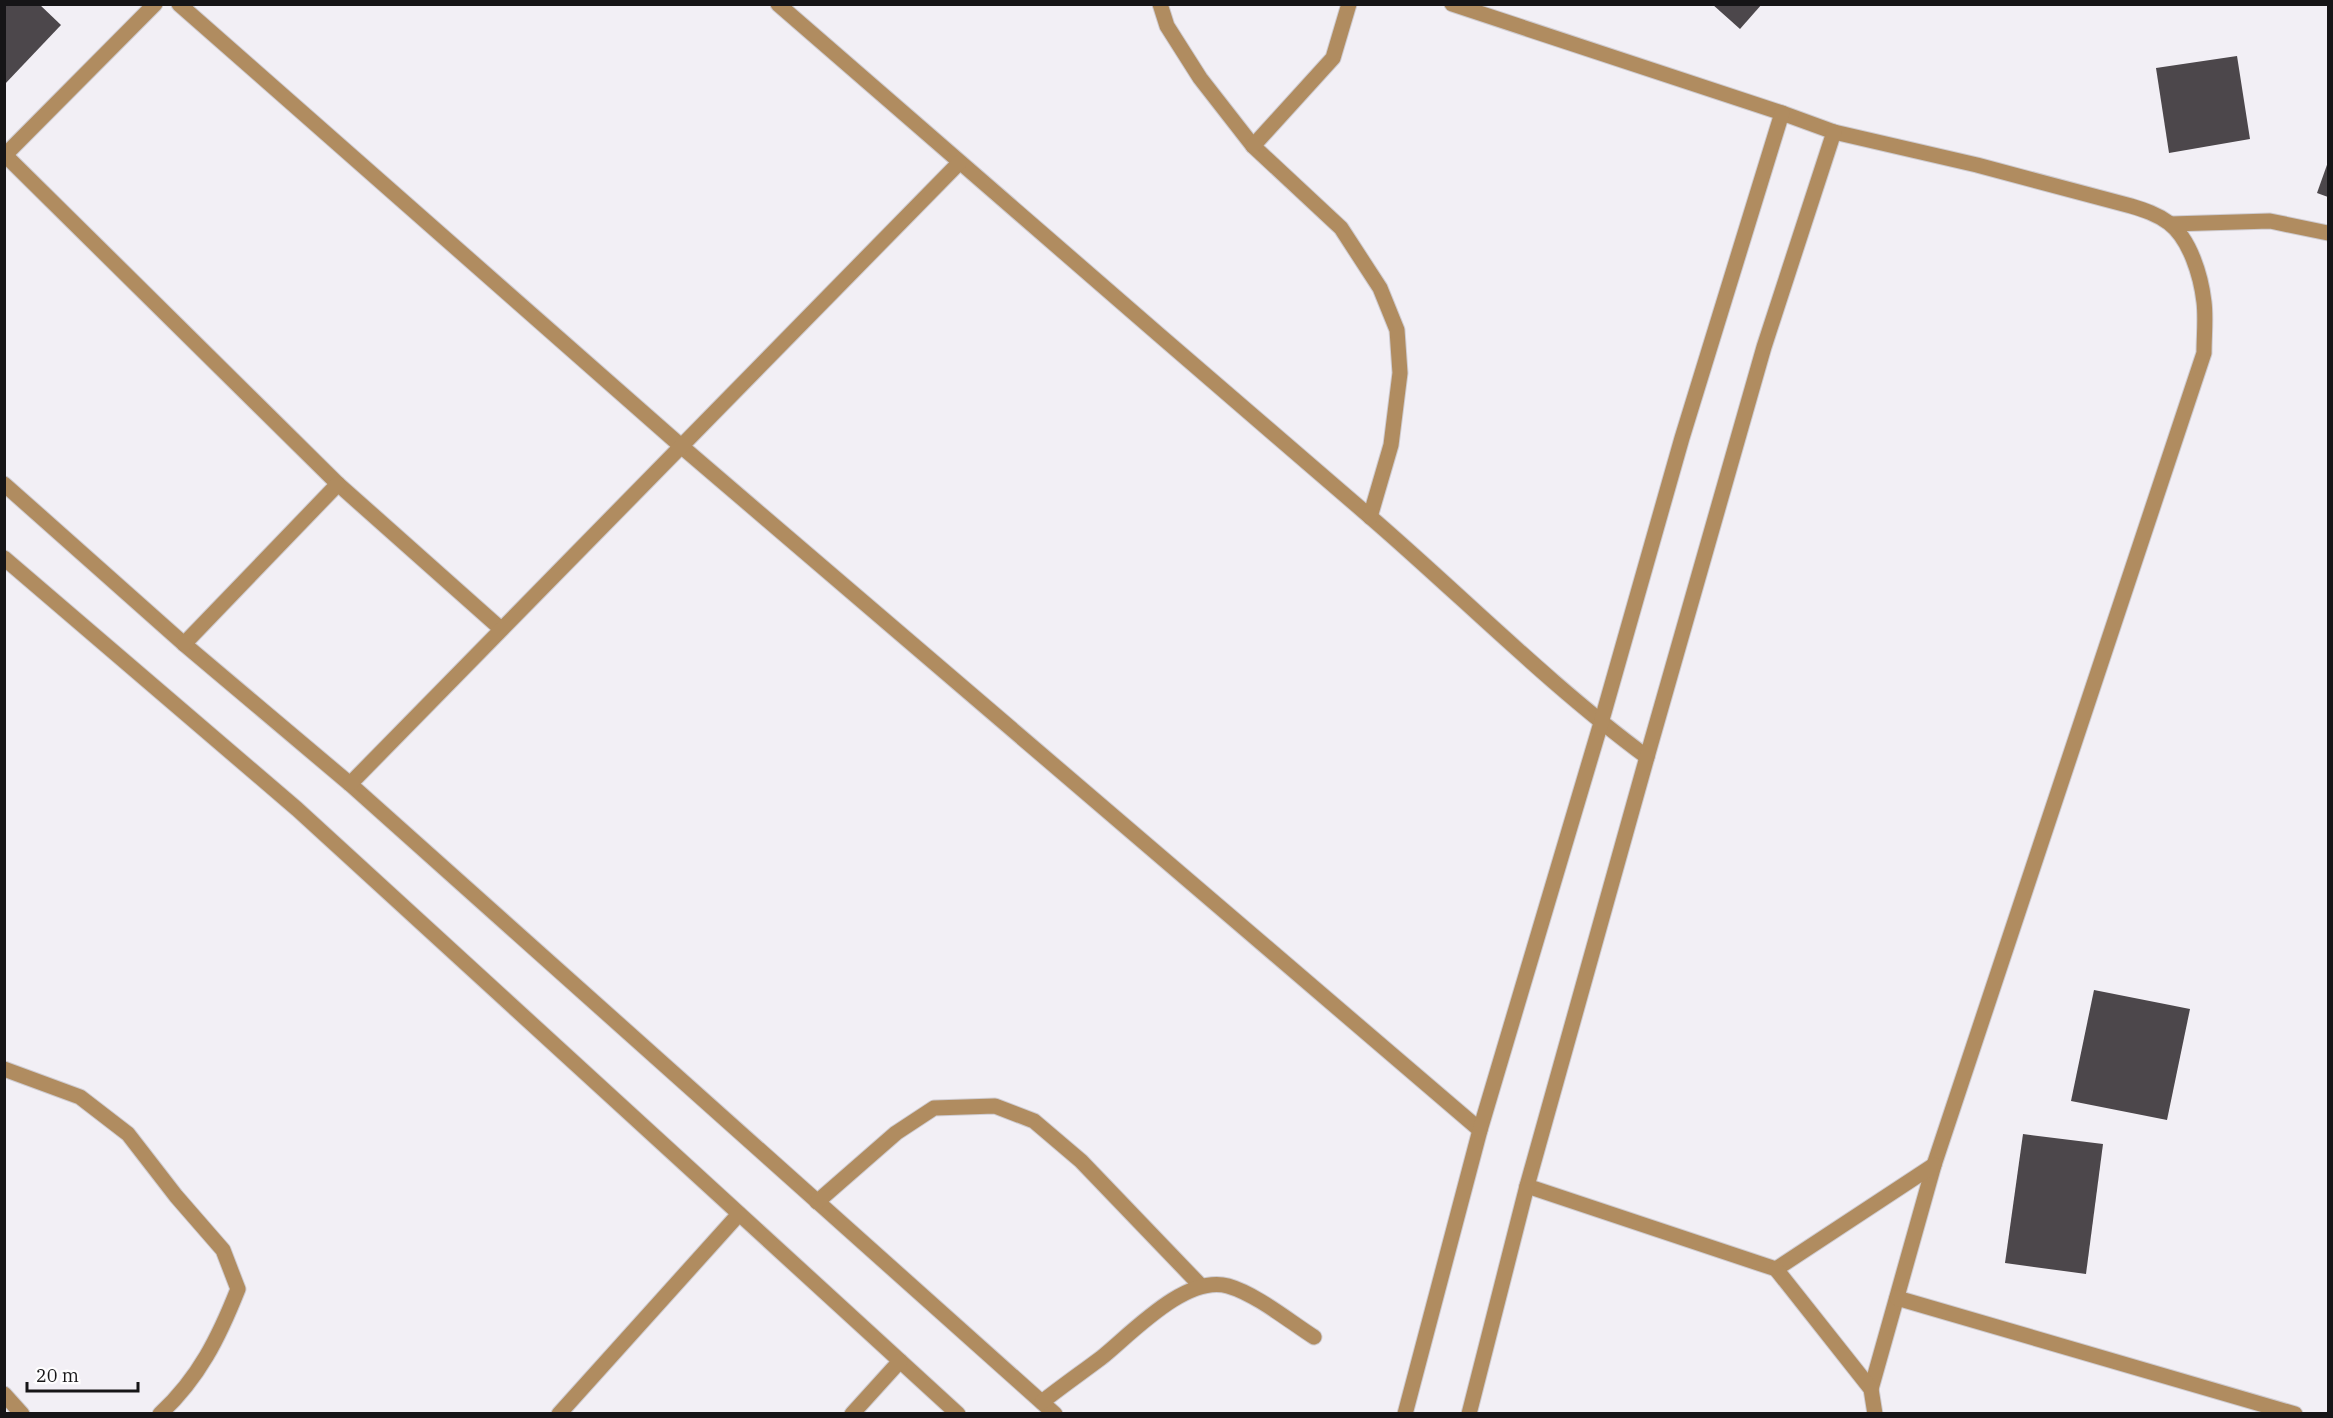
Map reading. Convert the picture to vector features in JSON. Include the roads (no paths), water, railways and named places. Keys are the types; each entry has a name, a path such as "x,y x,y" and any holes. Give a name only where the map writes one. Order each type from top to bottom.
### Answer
{"street":[{"path":"154,4 5,156 338,484 501,629"},
{"path":"179,4 681,446 1480,1130"},
{"path":"778,4 1370,517 1601,723 1647,757"},
{"path":"1160,4 1167,26 1200,78 1253,146 1341,228 1380,288 1397,330 1400,373 1391,445 1370,517"},
{"path":"1253,146 1334,58 1349,4"},
{"path":"1452,4 1834,132 1977,165 2155,214 2171,224 2183,239 2193,258 2204,302 2204,353 1934,1165 1871,1389 1875,1413"},
{"path":"1405,1413 1480,1130 1601,723 1682,438 1782,113"},
{"path":"1469,1413 1527,1186 1647,757 1764,347 1834,132"},
{"path":"350,784 959,163"},
{"path":"2171,224 2270,221 2328,233"},
{"path":"4,484 184,644 350,784 1055,1413"},
{"path":"184,644 338,484"},
{"path":"4,558 297,809 958,1413"},
{"path":"4,1069 80,1097 128,1134 176,1196 223,1250 238,1288 222,1331 183,1393 160,1413"},
{"path":"817,1202 897,1133 934,1108 966,1105 995,1106 1034,1120 1081,1161 1200,1286"},
{"path":"1776,1269 1934,1165"},
{"path":"1527,1186 1776,1269 1871,1389"},
{"path":"559,1413 739,1214"},
{"path":"1042,1402 1102,1357 1151,1314 1200,1286 1227,1285 1259,1299 1283,1318 1314,1337"},
{"path":"1897,1298 2295,1413"},
{"path":"852,1413 900,1360"},
{"path":"4,1394 22,1413"}]}
